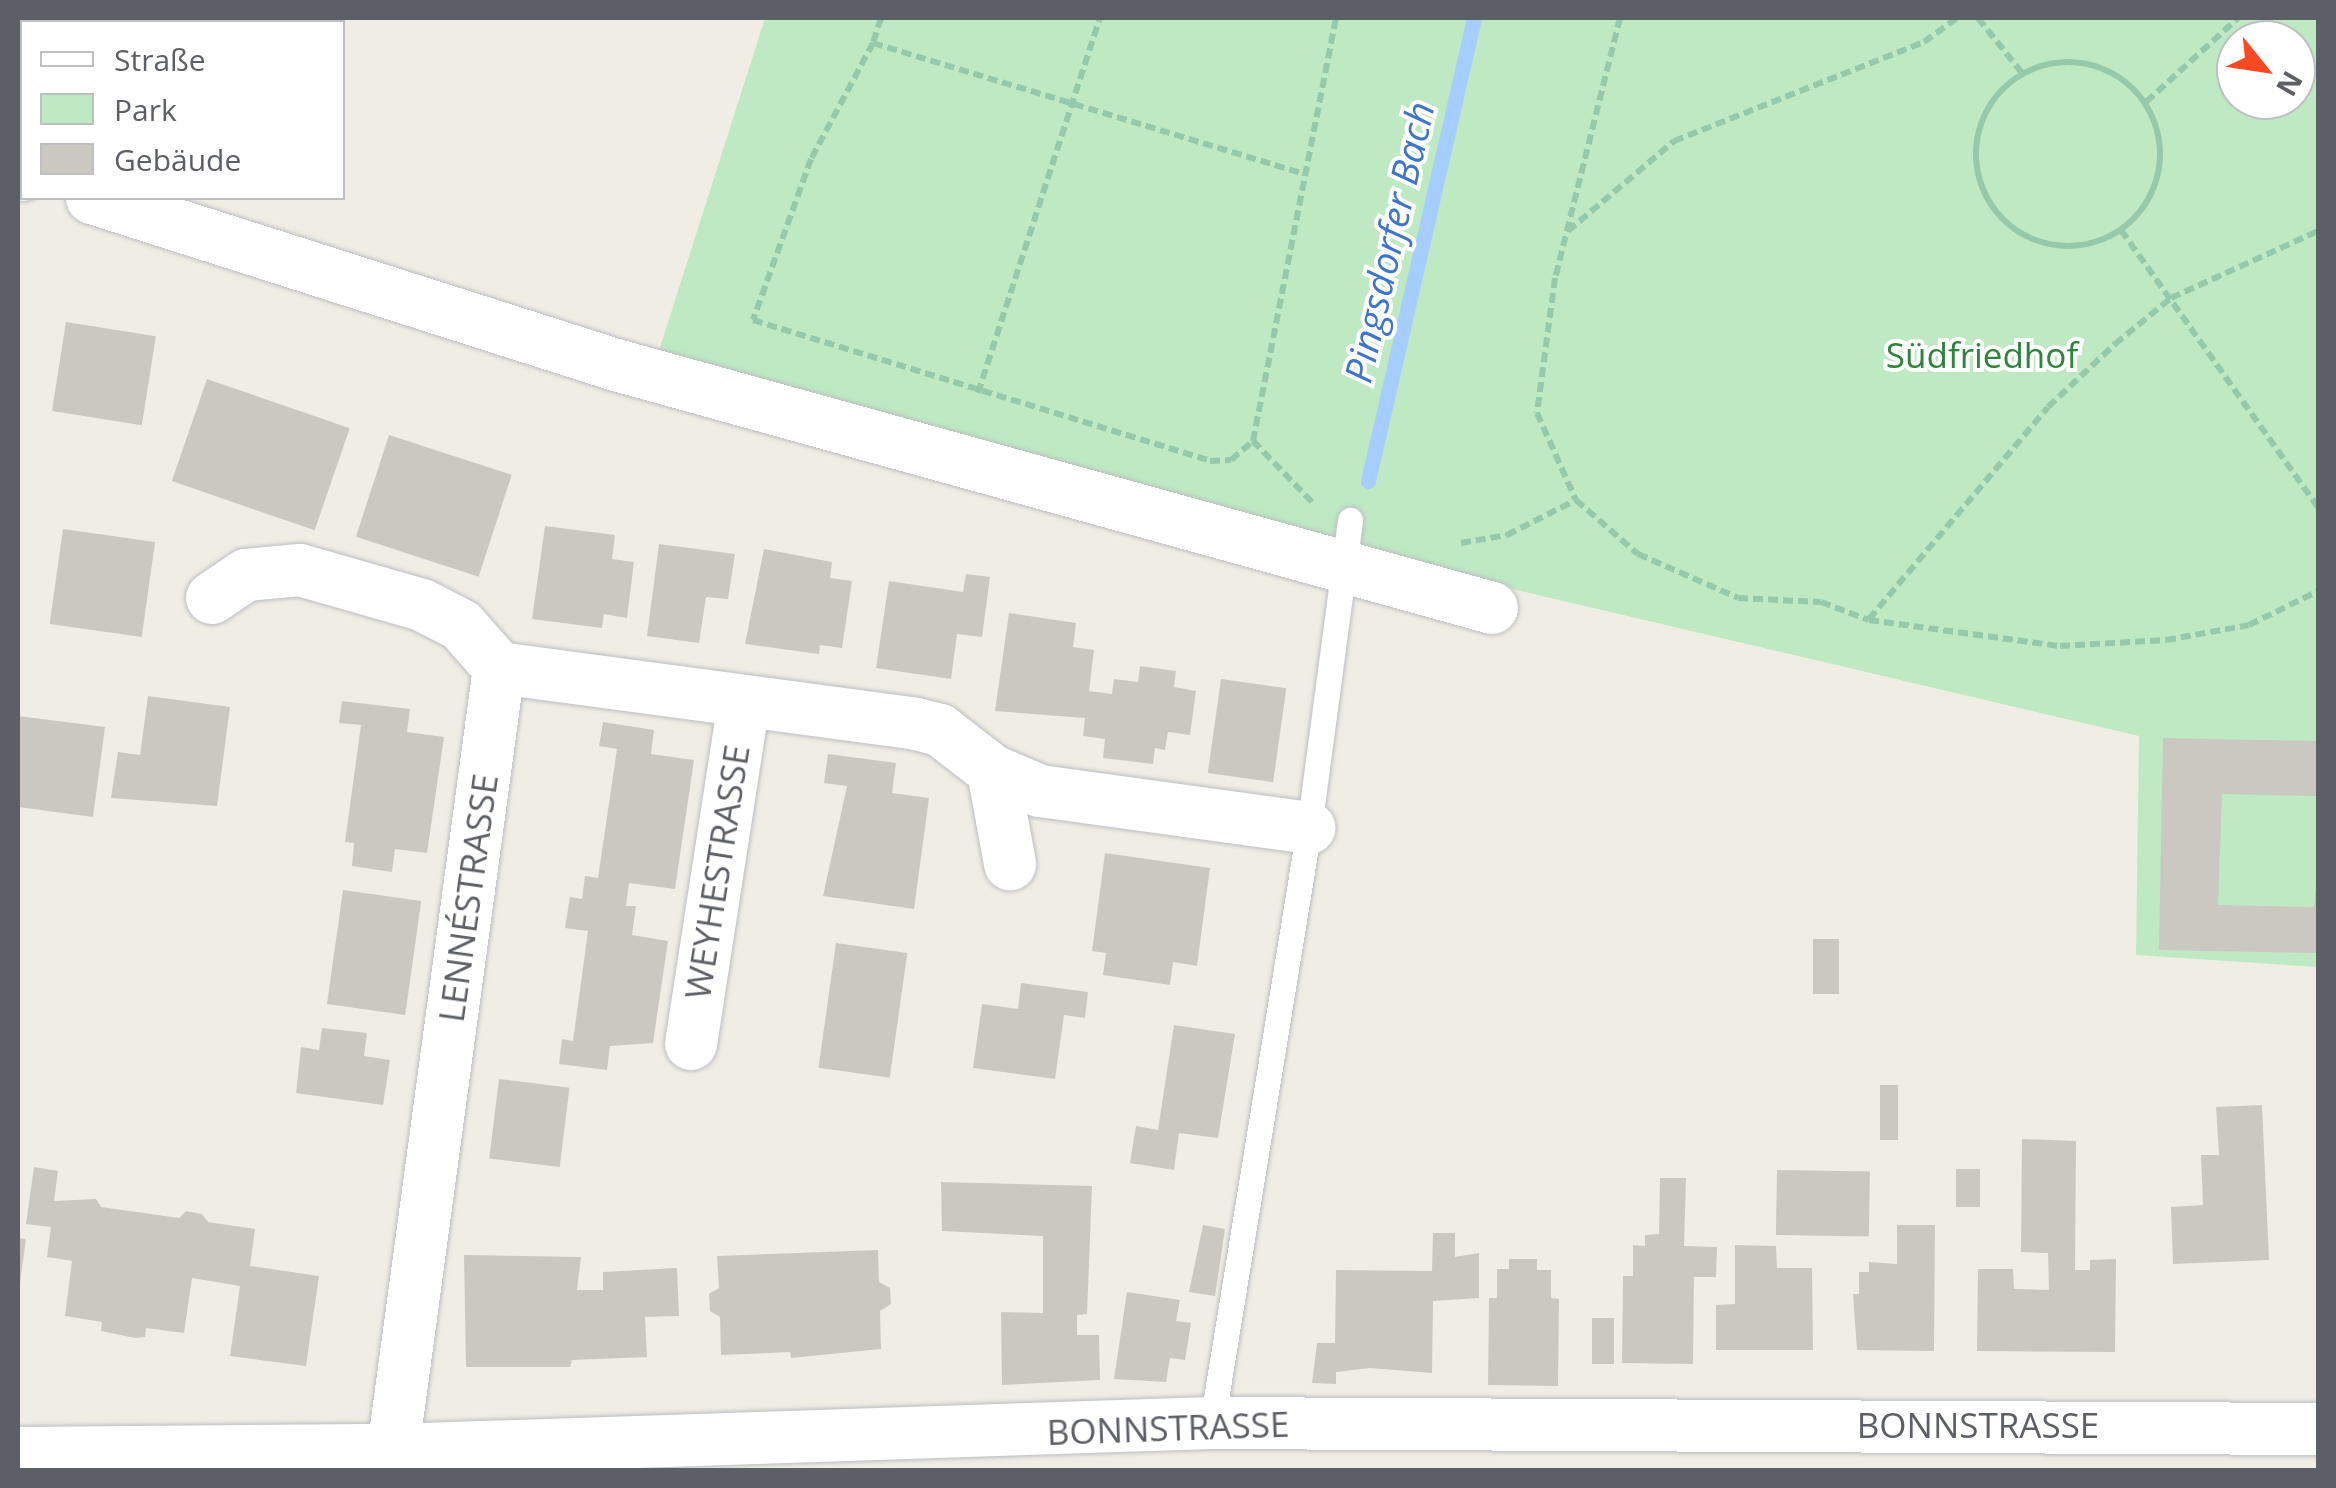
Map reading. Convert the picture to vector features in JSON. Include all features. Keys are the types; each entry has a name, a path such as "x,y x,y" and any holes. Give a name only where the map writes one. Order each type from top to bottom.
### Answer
{"street":[{"path":"98,200 616,365 1349,545 1492,608"},
{"path":"212,598 246,574 300,570 422,605 460,625 499,668"},
{"name":"WEYHESTRASSE","path":"499,668 940,730 994,771 1040,790 1309,828"},
{"name":"LENNÉSTRASSE","path":"393,1450 499,668"},
{"name":"WEYHESTRASSE","path":"691,1044 744,701"},
{"path":"994,771 1010,864"},
{"name":"BONNSTRASSE","path":"18,1453 1148,1449 1212,1424 2318,1429"}],"lane":[{"path":"1212,1424 1309,828 1349,545"}],"path":[{"path":"881,18 874,43 812,159 752,320 978,393 1210,461 1231,460 1253,440 1300,173 1336,18"},
{"path":"978,393 1100,18"},
{"path":"1620,18 1567,232 1536,413 1576,500 1638,554 1701,585 1779,604 1822,602 1869,620 2060,646 2166,640 2249,625 2318,591"},
{"path":"1567,232 1674,141 1924,42 1957,18"},
{"path":"1978,18 2022,73"},
{"path":"2146,102 2238,18"},
{"path":"874,43 1071,107 1300,173"},
{"path":"2055,62 2089,63 2121,77 2146,102 2161,147 2159,170 2139,214 2121,230 2092,244 2058,246 2026,237 1991,203 1975,156 1980,124 1997,94 2022,73 2055,62"},
{"path":"2121,230 2318,508"},
{"path":"1869,620 2048,406 2171,298 2318,231"},
{"path":"1253,440 1349,545"},
{"path":"1456,544 1507,535 1576,500"}],"green space":[{"name":"Südfriedhof","path":"765,18 2318,18 2318,967 2136,955 2139,736 1350,551 656,360"}],"building":[{"path":"179,18 188,20 60,20"},
{"path":"66,322 156,336 142,425 52,411"},
{"path":"207,379 350,428 315,530 172,481"},
{"path":"389,435 512,475 479,577 356,537"},
{"path":"545,526 615,535 612,559 634,562 627,618 604,614 602,628 532,619"},
{"path":"63,529 155,542 142,637 50,624"},
{"path":"659,544 735,554 728,599 706,597 699,643 647,636"},
{"path":"764,549 832,562 830,578 852,581 842,648 820,645 819,654 745,644"},
{"path":"966,574 990,577 982,637 957,634 951,679 876,668 889,581 963,592"},
{"path":"1009,613 1076,623 1073,647 1094,650 1089,691 1112,694 1114,679 1138,682 1140,666 1176,671 1174,687 1196,691 1190,735 1168,732 1165,750 1155,748 1153,764 1103,758 1105,739 1083,736 1085,718 995,711"},
{"path":"1221,679 1286,688 1273,782 1208,773"},
{"path":"148,696 230,707 217,806 111,798 118,752 140,755"},
{"path":"342,701 410,709 407,732 444,737 427,853 395,849 392,872 352,866 354,843 345,842 361,725 339,723"},
{"path":"18,716 105,727 93,817 18,807"},
{"path":"603,722 654,730 651,754 694,760 675,889 629,883 626,906 636,906 632,935 668,941 653,1043 610,1046 607,1070 559,1064 562,1039 573,1041 588,931 565,928 570,897 582,899 585,876 598,878 617,749 599,746"},
{"path":"2163,738 2318,741 2318,796 2222,794 2218,905 2314,907 2318,860 2318,953 2159,950"},
{"path":"828,754 896,763 892,793 929,798 914,909 823,896 847,786 824,783"},
{"path":"1105,853 1210,868 1197,966 1173,962 1170,985 1103,975 1106,953 1092,951"},
{"path":"343,890 421,901 405,1015 327,1004"},
{"path":"1813,939 1839,939 1839,994 1813,994"},
{"path":"836,943 907,953 890,1078 818,1068"},
{"path":"1021,983 1088,992 1085,1018 1064,1015 1055,1079 973,1068 982,1004 1018,1009"},
{"path":"1174,1025 1235,1034 1218,1138 1179,1133 1174,1170 1130,1163 1136,1126 1158,1130"},
{"path":"322,1028 367,1033 364,1056 390,1060 383,1105 296,1093 301,1047 319,1050"},
{"path":"499,1079 569,1088 560,1167 489,1158"},
{"path":"1880,1085 1898,1085 1898,1140 1880,1140"},
{"path":"2262,1105 2269,1260 2173,1264 2171,1207 2203,1205 2201,1155 2219,1155 2216,1107"},
{"path":"2022,1139 2076,1141 2075,1270 2090,1270 2090,1260 2116,1259 2115,1352 1977,1351 1978,1269 2013,1269 2014,1289 2049,1290 2048,1253 2021,1252"},
{"path":"34,1167 58,1171 54,1201 96,1199 101,1207 179,1218 186,1211 202,1214 208,1222 255,1229 250,1266 319,1276 306,1366 230,1356 240,1286 192,1278 184,1333 146,1328 145,1337 135,1338 101,1331 102,1322 65,1316 72,1261 47,1257 51,1227 26,1224"},
{"path":"1956,1169 1980,1169 1980,1207 1956,1207"},
{"path":"1777,1170 1870,1172 1869,1237 1776,1235"},
{"path":"1660,1178 1686,1178 1684,1246 1717,1247 1716,1277 1694,1277 1693,1364 1622,1363 1623,1276 1633,1276 1633,1245 1645,1246 1645,1235 1659,1234"},
{"path":"941,1182 1092,1186 1087,1314 1077,1315 1077,1335 1099,1335 1100,1380 1002,1385 1001,1312 1043,1313 1043,1236 942,1231"},
{"path":"1203,1225 1225,1229 1215,1296 1189,1292"},
{"path":"1897,1225 1935,1225 1934,1351 1857,1350 1853,1294 1859,1294 1859,1272 1869,1272 1869,1262 1897,1264"},
{"path":"1433,1233 1455,1233 1455,1257 1479,1253 1479,1298 1433,1301 1432,1373 1370,1368 1336,1372 1336,1384 1312,1383 1317,1343 1335,1343 1336,1270 1432,1271"},
{"path":"18,1238 26,1239 20,1283 18,1283"},
{"path":"1735,1245 1776,1246 1777,1268 1812,1268 1813,1350 1716,1350 1716,1305 1735,1304"},
{"path":"878,1250 879,1282 890,1288 891,1304 880,1311 881,1349 791,1358 790,1352 721,1355 720,1317 710,1311 709,1294 719,1288 717,1256"},
{"path":"464,1255 581,1257 577,1290 603,1290 603,1272 677,1268 679,1316 645,1317 647,1357 572,1360 570,1367 466,1367"},
{"path":"1509,1259 1537,1259 1537,1270 1551,1270 1551,1298 1559,1299 1558,1386 1488,1385 1489,1298 1497,1298 1497,1269 1509,1269"},
{"path":"1127,1292 1180,1300 1176,1321 1191,1323 1185,1360 1170,1358 1166,1382 1114,1379"},
{"path":"1592,1318 1614,1318 1614,1364 1592,1364"}],"waterway":[{"name":"Pingsdorfer Bach","path":"1368,481 1474,18"}]}
